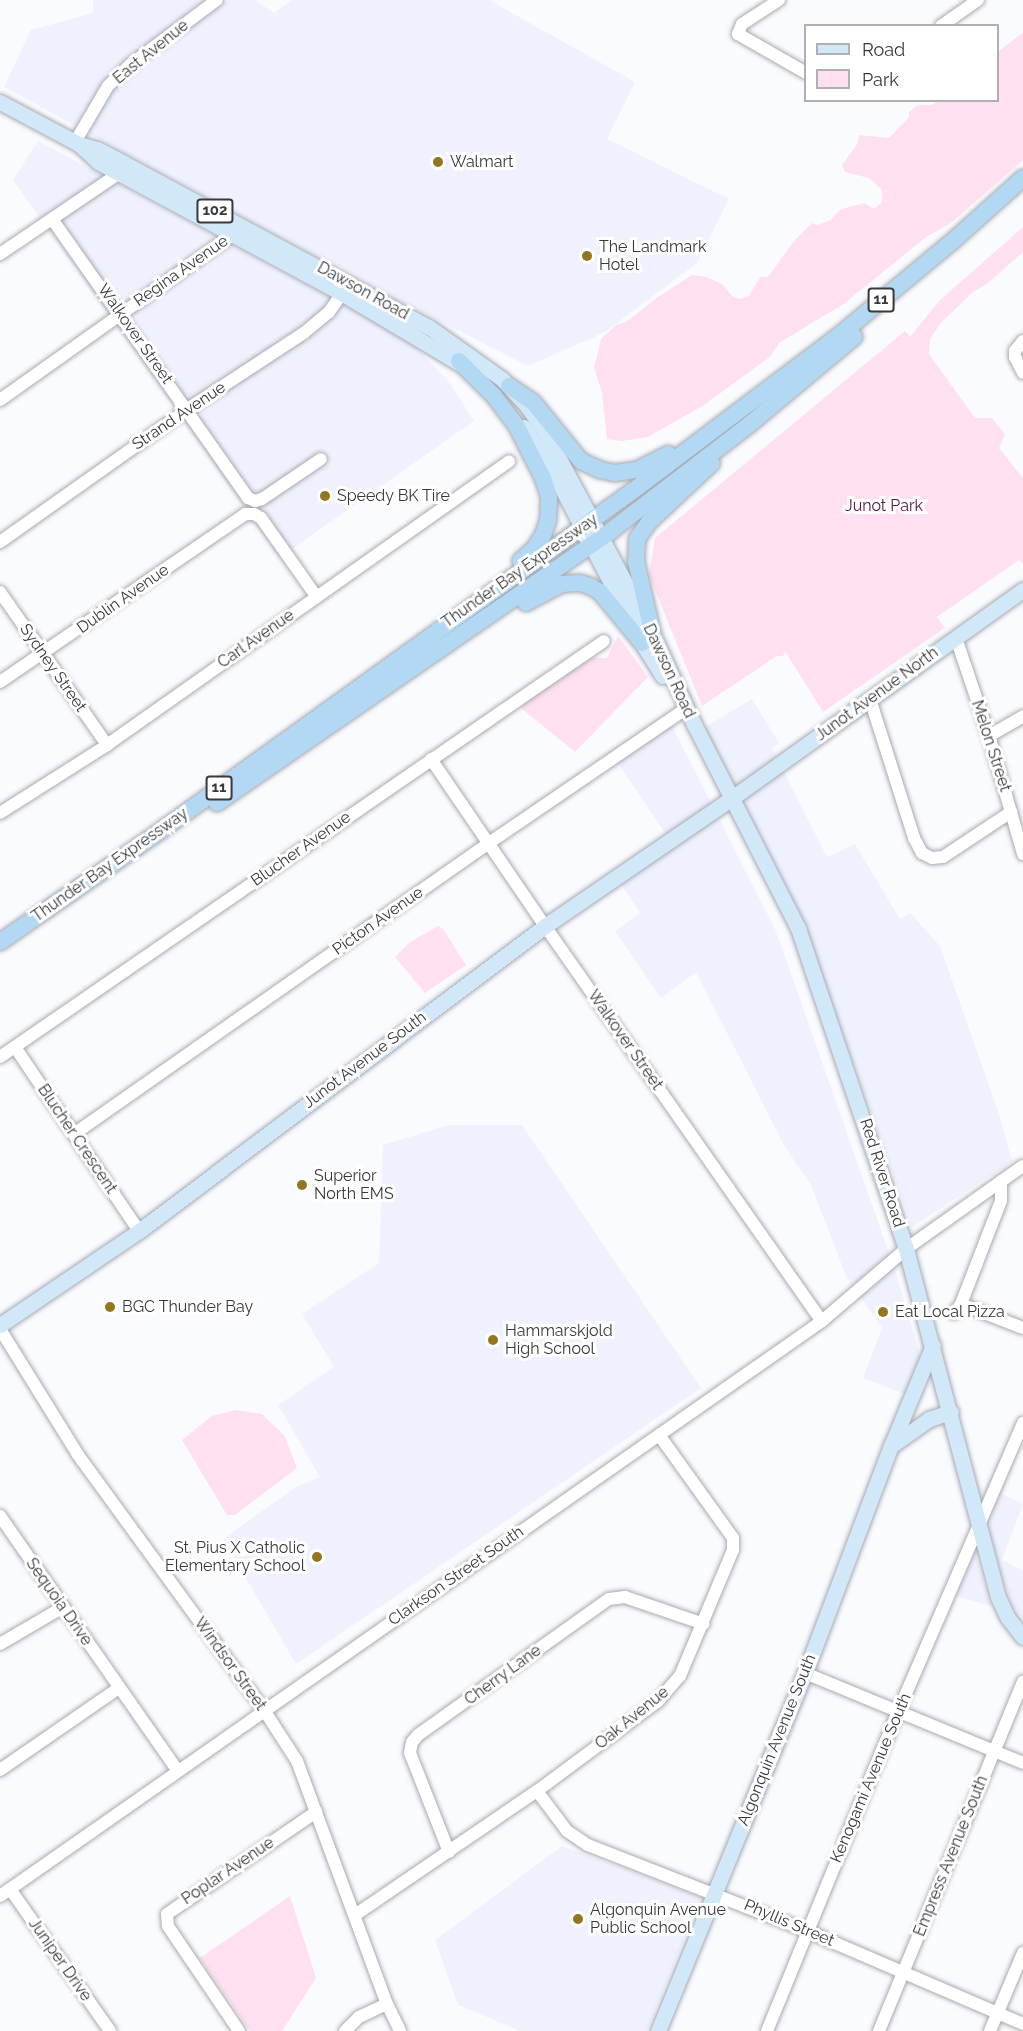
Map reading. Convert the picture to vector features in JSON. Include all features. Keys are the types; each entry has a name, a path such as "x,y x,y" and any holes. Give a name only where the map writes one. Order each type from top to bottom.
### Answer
{"highway":[{"name":"Thunder Bay Expressway","path":"0,942 163,829 588,524 836,338 954,240 1023,178"},
{"name":"Thunder Bay Expressway","path":"0,953 597,541 750,424 1023,192"},
{"path":"435,632 534,549 546,528 550,504 543,478 516,425 494,396 459,361"},
{"path":"509,386 533,402 581,461 600,470 615,473 637,470 656,462 733,415"},
{"path":"648,639 636,561 637,538 649,522 691,485 750,424"},
{"path":"439,652 484,630 546,590 570,583 580,583 600,592 648,639"}],"main road":[{"name":"Dawson Road","path":"0,102 77,143 97,148 239,231 346,288 429,327 483,364 509,386 545,432 588,524 684,710 694,724"},
{"name":"Dawson Road","path":"77,143 98,162 118,174 239,231"},
{"name":"Dawson Road","path":"346,288 459,361 498,393 513,411 588,524"},
{"name":"Junot Avenue North","path":"732,798 1023,590"},
{"name":"Dawson Road","path":"648,639 694,724"},
{"name":"Red River Road","path":"694,724 798,927 906,1249 951,1412 998,1597 1008,1618 1023,1637"},
{"name":"Junot Avenue South","path":"0,1327 139,1231 545,926 732,798"},
{"name":"Algonquin Avenue South","path":"658,2031 805,1673 891,1446 933,1345"},
{"path":"891,1446 929,1419 951,1412"}],"street":[{"name":"East Avenue","path":"77,143 108,86 131,64 217,0"},
{"path":"779,0 742,24 738,34 804,72"},
{"path":"944,24 978,0"},
{"path":"0,254 118,174"},
{"name":"Walkover Street","path":"52,219 188,409 248,498 255,501 262,499 321,459"},
{"name":"Regina Avenue","path":"0,400 239,231"},
{"name":"Strand Avenue","path":"0,542 188,409 305,332 329,312 346,288"},
{"path":"1023,341 1015,357 1023,373"},
{"name":"Carl Avenue","path":"0,813 106,745 509,461"},
{"name":"Dublin Avenue","path":"0,682 245,514 254,514 261,518 316,596"},
{"name":"Sydney Street","path":"0,591 106,745"},
{"name":"Melon Street","path":"956,638 989,736 1023,854"},
{"name":"Blucher Avenue","path":"0,1057 603,641"},
{"path":"870,699 914,838 922,853 932,858 943,857 1011,812"},
{"name":"Picton Avenue","path":"74,1134 489,843 684,710"},
{"path":"989,736 1023,716"},
{"name":"Walkover Street","path":"431,759 822,1321"},
{"name":"Blucher Crescent","path":"15,1047 139,1231"},
{"name":"Clarkson Street South","path":"5,1892 822,1321 906,1249 1023,1166"},
{"path":"1001,1181 1002,1201 958,1309 1023,1328"},
{"name":"Windsor Street","path":"0,1327 78,1455 264,1710 301,1770 387,2004 400,2031"},
{"name":"Kenogami Avenue South","path":"767,2031 898,1712 1023,1423"},
{"name":"Oak Avenue","path":"355,1915 537,1791 658,1701 680,1676 734,1550 733,1538 659,1435"},
{"name":"Sequoia Drive","path":"0,1516 177,1770"},
{"name":"Cherry Lane","path":"449,1852 410,1753 412,1742 418,1735 609,1599 625,1597 704,1624"},
{"path":"0,1644 63,1606"},
{"path":"805,1673 1023,1763"},
{"name":"Empress Avenue South","path":"879,2031 1023,1682"},
{"path":"0,1770 119,1688"},
{"name":"Phyllis Street","path":"537,1791 567,1831 588,1845 807,1931 1023,2024"},
{"name":"Poplar Avenue","path":"238,2031 168,1926 167,1914 316,1812"},
{"name":"Juniper Drive","path":"5,1892 110,2031"},
{"path":"990,2031 1023,1953"},
{"path":"345,2031 359,2017 387,2004"}],"shaded area":[{"path":"93,0 221,0 224,3 228,0 255,0 274,13 292,0 489,0 635,82 607,139 729,199 697,263 605,332 528,366 365,283 4,87 31,30 93,13"},
{"path":"38,141 409,340 449,382 474,421 279,558 13,180"},
{"path":"752,699 779,743 772,748 827,857 855,844 900,919 910,913 940,946 1000,1117 1012,1162 912,1227 800,914 705,727"},
{"path":"671,724 776,931 896,1273 920,1355 905,1394 863,1378 882,1328 846,1276 811,1185 785,1147 696,972 661,998 615,931 640,913 619,881 672,843 617,762"},
{"name":"Hammarskjold High School","path":"449,1125 522,1125 701,1388 296,1664 223,1539 296,1487 320,1477 278,1405 334,1367 302,1314 379,1263 383,1145"},
{"path":"997,1491 1023,1504 1002,1560 1023,1571 1023,1619 1012,1604 1001,1574 986,1518"},
{"path":"975,1553 991,1606 955,1596"},
{"name":"Algonquin Avenue Public School","path":"562,1846 701,1897 647,2031 521,2031 458,2005 435,1940"}],"green space":[{"path":"1023,32 1023,160 951,223 926,237 845,303 779,343 770,357 704,405 648,437 622,441 607,439 602,392 594,368 601,339 616,325 626,322 658,297 692,275 706,277 722,284 733,297 740,299 749,296 760,277 768,277 794,241 812,223 817,225 830,220 841,209 865,203 874,209 882,202 882,190 869,178 845,172 842,165 858,143 859,135 889,138 909,117 909,112 918,105 932,105 936,102 999,102 999,51"},
{"name":"Junot Park","path":"1023,227 1023,252 987,284 973,292 940,324 930,339 929,354 975,418 992,418 1005,434 999,448 1023,478 1023,564 1019,560 937,617 945,628 823,712 785,651 783,656 777,656 702,706 649,575 655,538 905,331 910,337 940,300"},
{"path":"618,636 648,677 575,752 521,708 536,694 592,658 607,658"},
{"path":"438,926 443,929 466,965 425,993 395,957 410,942"},
{"path":"235,1410 262,1414 284,1435 297,1468 235,1515 227,1515 182,1440 212,1416"},
{"path":"290,1896 316,1978 282,2031 250,2031 200,1958"}],"place":[{"name":"Walmart","path":"438,162"},
{"name":"The Landmark Hotel","path":"587,256"},
{"name":"Speedy BK Tire","path":"325,496"},
{"name":"Superior North EMS","path":"302,1185"},
{"name":"BGC Thunder Bay","path":"110,1307"},
{"name":"Eat Local Pizza","path":"883,1312"},
{"name":"Hammarskjold High School","path":"493,1340"},
{"name":"St. Pius X Catholic Elementary School","path":"317,1557"},
{"name":"Algonquin Avenue Public School","path":"578,1919"}]}
